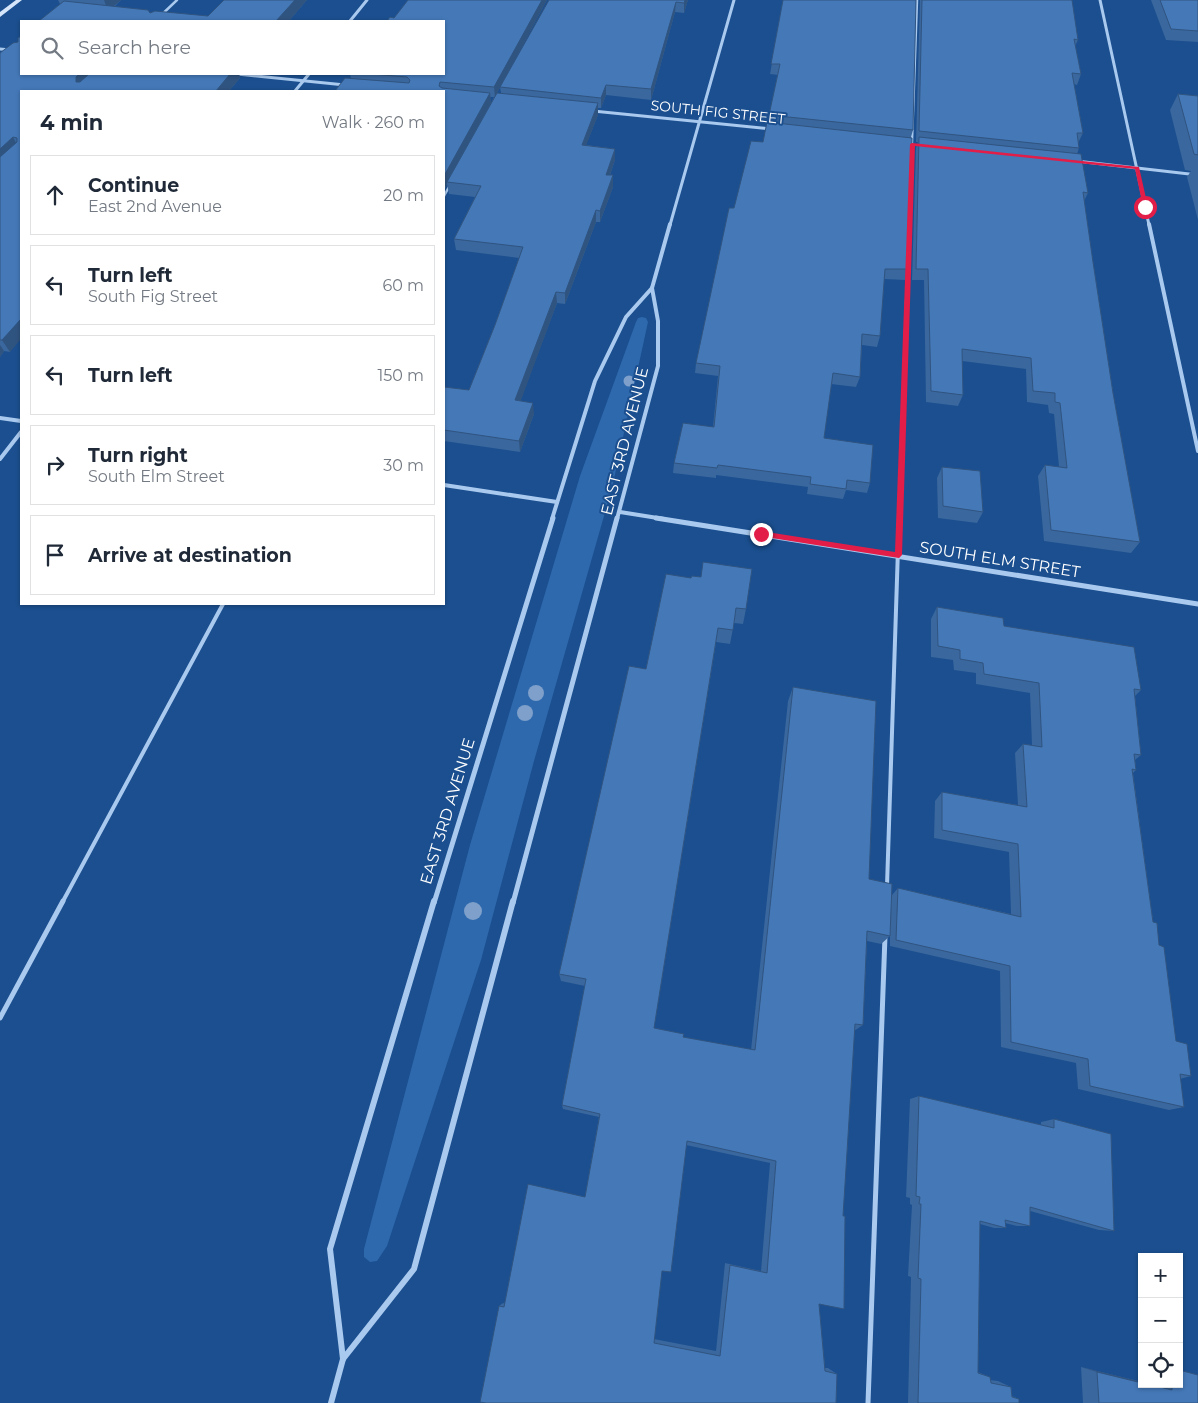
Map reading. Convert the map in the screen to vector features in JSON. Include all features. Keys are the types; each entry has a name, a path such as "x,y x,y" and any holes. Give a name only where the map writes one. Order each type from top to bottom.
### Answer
{"street":[{"path":"0,15 19,0"},
{"path":"351,20 367,0"},
{"name":"EAST 3RD AVENUE","path":"344,1359 330,1248 447,858 595,381 626,317 652,288 734,0"},
{"path":"1100,0 1198,451"},
{"path":"0,48 20,51"},
{"path":"246,75 347,85"},
{"path":"296,90 308,75"},
{"name":"SOUTH FIG STREET","path":"590,110 772,129"},
{"path":"903,143 922,145"},
{"path":"1069,160 1198,175"},
{"name":"EAST 3RD AVENUE","path":"331,1403 344,1359 414,1269 658,366 658,321 652,288"},
{"path":"0,418 20,421"},
{"path":"0,460 20,433"},
{"path":"445,485 557,502"},
{"name":"SOUTH ELM STREET","path":"620,512 1198,604"}],"lane":[{"path":"156,20 177,0"},
{"path":"886,892 917,0"},
{"path":"445,194 453,179"},
{"path":"0,1018 222,605"},
{"path":"868,1403 885,932"}],"shaded area":[{"path":"638,318 646,318 648,322 612,488 534,761 481,960 387,1246 377,1261 370,1262 364,1257 364,1249 470,845 580,476 636,322"}],"building":[{"path":"224,0 295,0 277,20 40,20 64,1 148,10 150,13 155,11 208,16"},
{"path":"408,0 542,0 494,87 440,82 439,86 442,88 490,93 445,174 445,90 336,90 345,78 409,83 410,80 407,77 383,75 445,75 445,20 388,20 390,17 394,18"},
{"path":"549,0 685,0 684,3 676,2 651,89 606,85 601,98 500,87"},
{"path":"783,0 916,0 913,130 769,115 780,64 771,64"},
{"path":"922,0 1072,0 1078,40 1074,39 1081,74 1072,73 1083,133 1077,133 1079,148 919,131"},
{"path":"1160,0 1198,0 1198,31 1171,29"},
{"path":"20,37 20,75 78,75 76,82 80,82 88,75 229,75 217,90 20,90 20,320 0,340 0,157 17,142 17,138 13,137 0,149 0,53 13,43 18,42"},
{"path":"497,93 598,103 582,145 615,149 606,175 613,175 600,211 596,210 565,293 556,292 515,400 533,403 519,441 445,430 445,387 469,390 523,247 454,239 481,186 447,182"},
{"path":"1178,94 1198,96 1198,155 1194,154"},
{"path":"767,122 912,138 908,269 885,269 880,336 862,334 860,377 833,373 824,438 873,445 870,483 847,480 846,489 810,484 811,477 718,465 717,468 674,463 683,423 714,427 720,366 696,363 729,208 734,208 751,141 763,142"},
{"path":"919,137 1081,154 1088,193 1083,192 1093,262 1113,393 1140,542 1051,530 1045,465 1067,468 1060,403 1055,402 1055,393 1033,391 1031,358 962,349 963,395 931,391 928,269 916,269"},
{"path":"942,467 980,471 983,512 943,506"},
{"path":"703,562 752,569 746,609 736,608 733,630 718,628 654,1028 684,1034 683,1037 755,1050 793,687 876,701 869,879 892,884 890,936 867,931 863,1025 855,1024 843,1216 845,1216 844,1309 819,1304 825,1371 837,1374 836,1403 480,1402 499,1306 504,1307 528,1184 585,1197 600,1114 562,1105 586,979 559,974 629,666 646,669 666,574 691,578 692,576 701,577","holes":["687,1141 776,1161 767,1273 730,1265 720,1356 654,1343 662,1271 671,1272"]},
{"path":"937,607 1003,618 1004,626 1134,647 1141,690 1134,689 1141,755 1134,754 1136,770 1132,769 1153,922 1157,923 1159,945 1164,947 1176,1041 1187,1044 1191,1076 1180,1074 1184,1107 1090,1086 1088,1059 1011,1042 1010,966 896,940 898,888 1021,917 1018,844 942,830 942,792 1027,807 1023,744 1042,747 1039,683 984,674 983,663 960,659 960,650 938,646"},
{"path":"919,1096 1054,1128 1054,1119 1111,1134 1114,1231 1030,1207 1030,1226 1005,1220 1006,1228 980,1221 978,1373 990,1377 991,1383 1011,1387 1012,1397 1019,1399 1019,1403 918,1403 921,1279 918,1278 921,1204 919,1204 920,1197 916,1196"},
{"path":"1183,1371 1198,1375 1198,1403 1099,1403 1097,1372 1138,1382 1138,1388 1164,1388 1172,1390 1172,1388 1183,1388"}],"route":[{"path":"761,534 899,555 912,144 1137,168 1145,207"}]}
